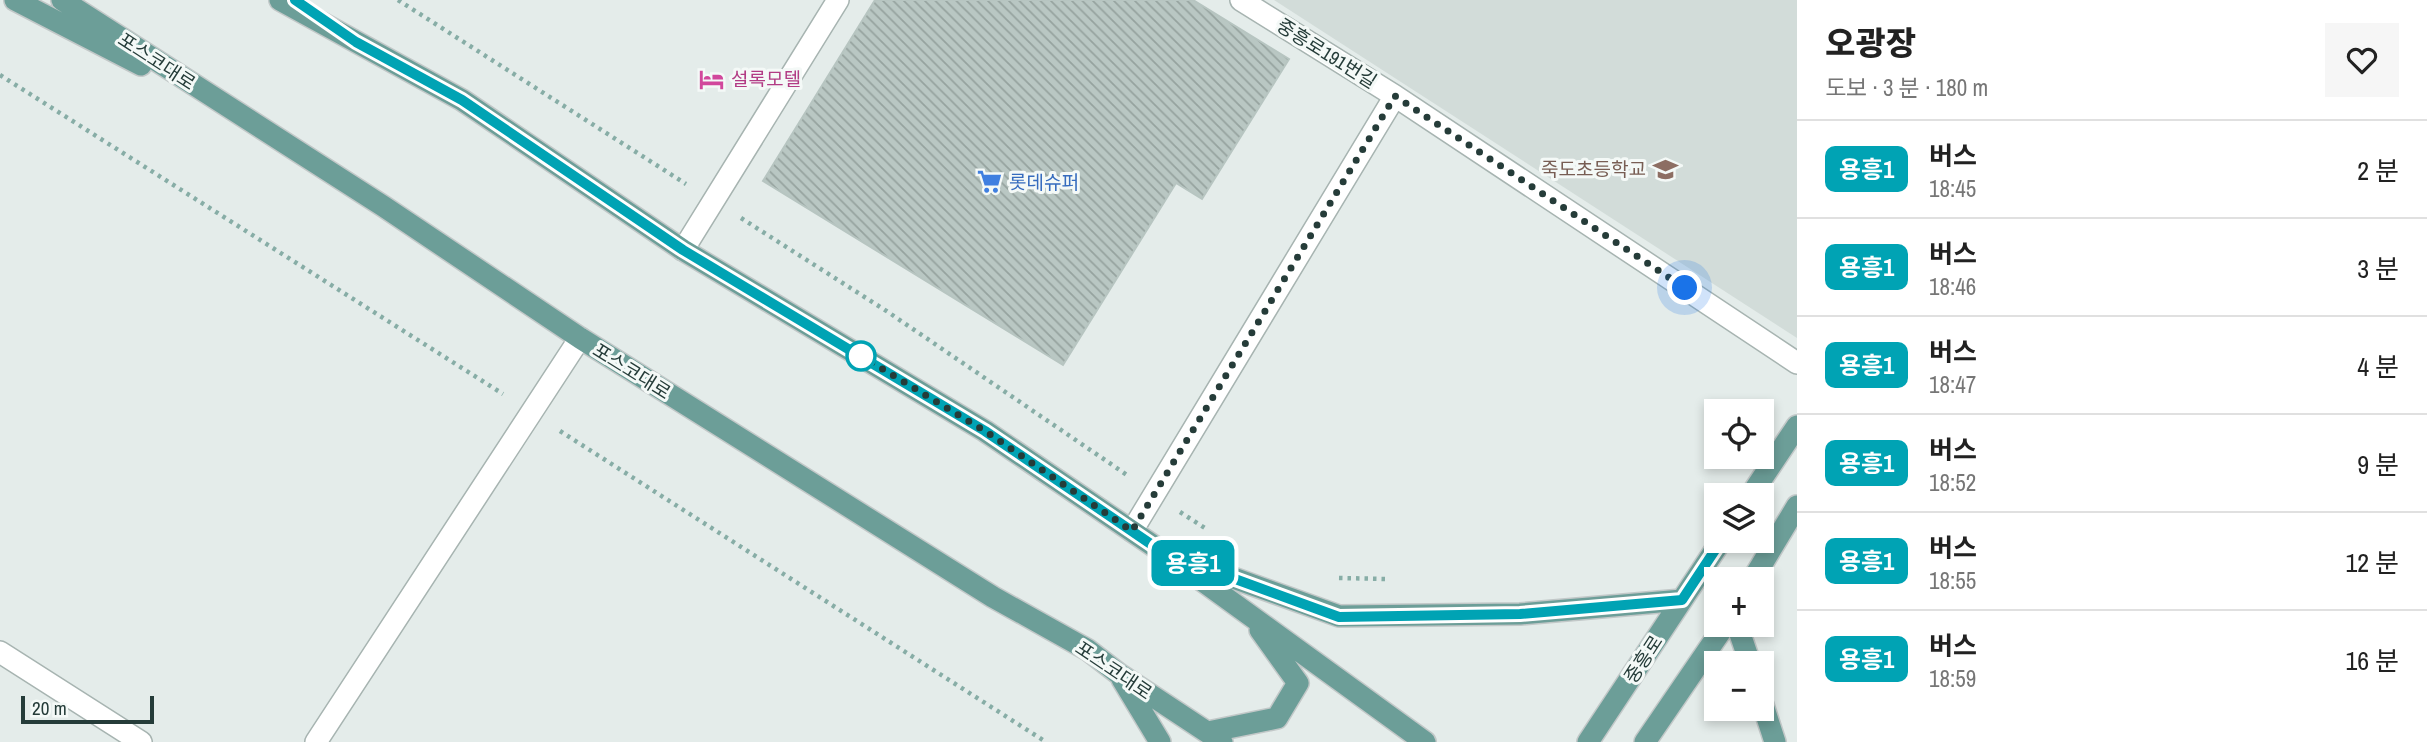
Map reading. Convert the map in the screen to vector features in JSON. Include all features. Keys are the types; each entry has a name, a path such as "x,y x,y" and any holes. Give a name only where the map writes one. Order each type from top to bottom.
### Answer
{"main road":[{"path":"15,0 255,124"},
{"name":"포스코대로","path":"62,0 383,206 580,338 993,597 1088,650 1119,674 1215,737 1277,718 1298,683 1248,614"},
{"name":"포스코대로","path":"279,0 462,100 683,250 985,431 1164,553 1425,742"},
{"path":"295,0 356,42"},
{"path":"1759,483 1797,426"},
{"path":"1761,567 1797,506"},
{"path":"1164,553 1339,617 1520,614 1682,600"},
{"name":"중흥로","path":"1588,742 1713,553"},
{"path":"1645,742 1717,637"},
{"path":"1119,674 1160,742"},
{"path":"1768,721 1775,742"}],"street":[{"path":"683,250 838,0"},
{"name":"중흥로191번길","path":"1241,0 1395,96 1797,362"},
{"path":"1132,531 1395,96"},
{"path":"316,742 580,338"},
{"path":"0,652 141,742"}],"path":[{"path":"398,0 888,312 1211,532"},
{"path":"0,75 1046,742"},
{"path":"1329,578 1395,579"}],"shaded area":[{"name":"죽도초등학교","path":"1274,0 1797,0 1797,338"}],"building":[{"name":"롯데슈퍼","path":"875,0 1193,0 1289,59 1202,199 1176,183 1063,365 763,181"}],"bus line":[{"name":"용흥1","path":"295,0 356,42 462,100 683,250 985,431 1164,553 1339,617 1520,614 1682,600 1713,553"}],"place":[{"name":"설록모텔","path":"711,79"},
{"name":"죽도초등학교","path":"1666,169"},
{"name":"롯데슈퍼","path":"989,182"}],"route":[{"path":"861,356 985,431 1132,531 1395,96 1685,288"}]}
